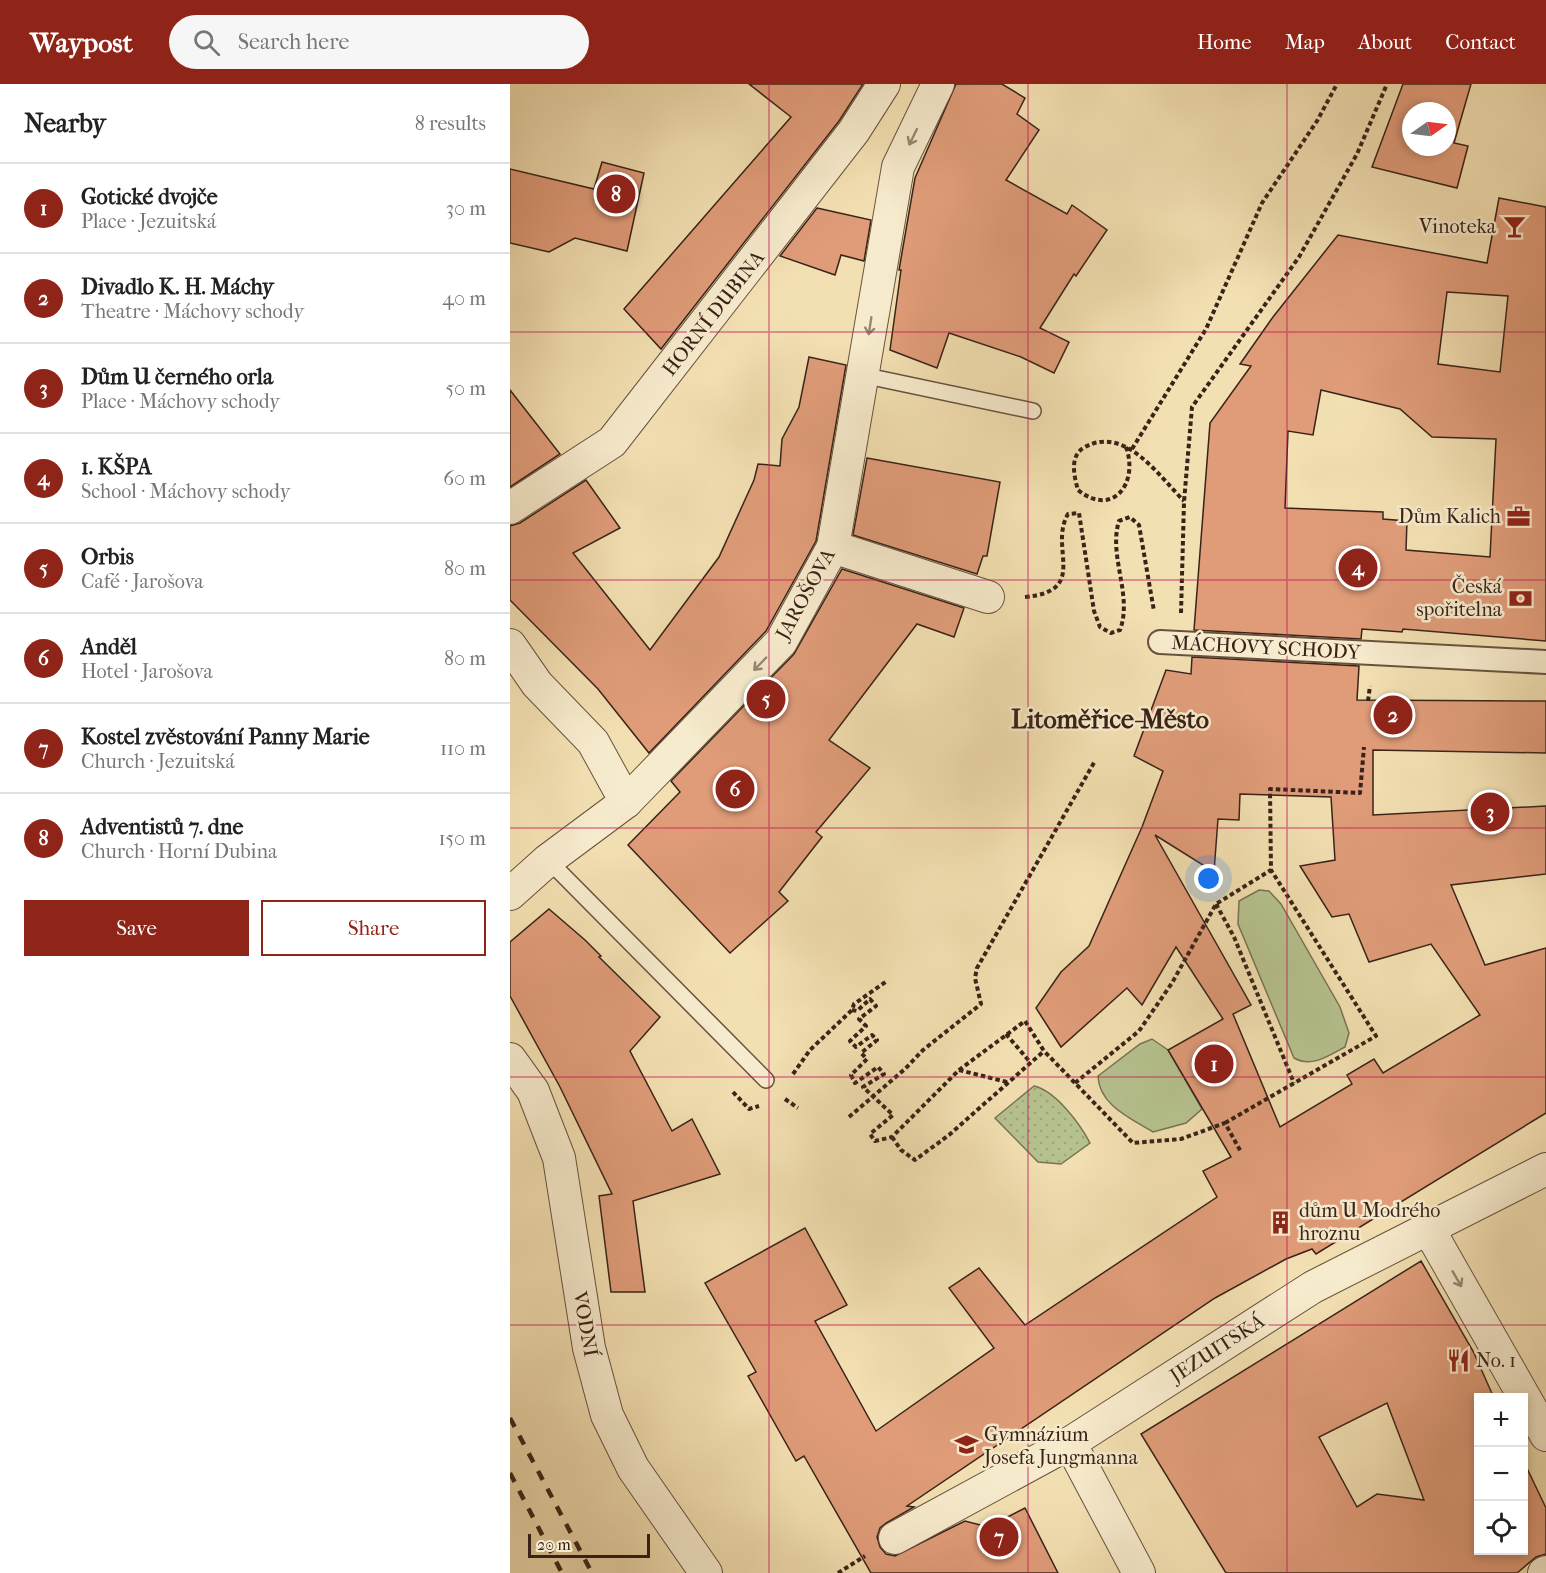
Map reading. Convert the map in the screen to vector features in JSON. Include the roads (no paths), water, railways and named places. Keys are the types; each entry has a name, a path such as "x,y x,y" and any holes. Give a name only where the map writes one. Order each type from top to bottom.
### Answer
{"street":[{"name":"HORNÍ DUBINA","path":"510,508 612,442 854,131 884,84"},
{"name":"JAROŠOVA","path":"510,894 548,860 626,802 781,642 833,547 898,167 938,84"},
{"path":"833,547 988,597"},
{"name":"MÁCHOVY SCHODY","path":"1170,643 1546,662"},
{"path":"510,645 537,684 593,742 626,802"},
{"name":"VODNÍ","path":"510,1059 533,1091 559,1158 589,1348 607,1415 633,1468 706,1573"},
{"name":"JEZUITSKÁ","path":"895,1538 1070,1443 1313,1287 1546,1169"},
{"path":"1428,1228 1546,1435"},
{"path":"1070,1443 1139,1573"}],"lane":[{"path":"862,375 1033,411"},
{"path":"548,860 766,1080"}],"railway":[{"path":"510,1418 592,1573"},
{"path":"510,1473 562,1573"}],"place":[{"name":"Adventistů 7. dne","path":"616,194"},
{"name":"Vinoteka","path":"1514,226"},
{"name":"Dům Kalich","path":"1519,516"},
{"name":"1. KŠPA","path":"1358,568"},
{"name":"Česká spořitelna","path":"1520,598"},
{"name":"Orbis","path":"766,699"},
{"name":"Divadlo K. H. Máchy","path":"1393,715"},
{"name":"Anděl","path":"735,789"},
{"name":"Dům U černého orla","path":"1490,812"},
{"name":"Gotické dvojče","path":"1214,1064"},
{"name":"dům U Modrého hroznu","path":"1281,1222"},
{"name":"No. 1","path":"1458,1360"},
{"name":"Gymnázium Josefa Jungmanna","path":"966,1445"},
{"name":"Kostel zvěstování Panny Marie","path":"999,1537"}],"district":[{"name":"Litoměřice-Město","path":"1110,719"}]}
